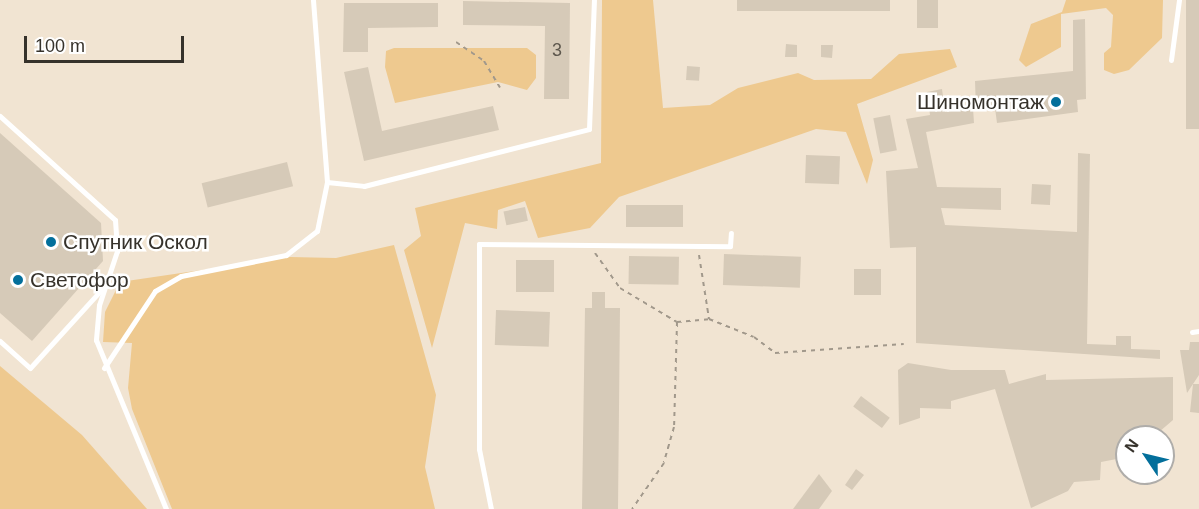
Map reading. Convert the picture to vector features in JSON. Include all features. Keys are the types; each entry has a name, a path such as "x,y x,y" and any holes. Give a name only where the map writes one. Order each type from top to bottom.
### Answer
{"lane":[{"path":"104,368 155,291 181,276 286,255 304,245 324,215 327,182 313,0"},
{"path":"327,182 364,186 589,129 594,0"},
{"path":"1171,60 1179,0"},
{"path":"0,116 115,220 117,251 104,288 96,340 104,368 166,509"},
{"path":"491,509 479,449 479,244 730,246 731,233"},
{"path":"0,341 30,368 104,288"},
{"path":"1192,332 1199,331"}],"path":[{"path":"456,42 484,61 500,88"},
{"path":"590,245 620,288 677,322 709,319 786,355 904,344"},
{"path":"698,246 709,319"},
{"path":"632,509 664,463 674,428 677,322"}],"shaded area":[{"path":"602,0 653,0 663,108 710,105 738,88 798,73 814,80 871,79 899,54 950,49 957,67 857,104 873,160 867,184 846,132 816,129 619,197 590,228 538,238 525,201 498,210 497,229 465,223 432,348 404,250 421,236 415,208 601,163"},
{"path":"1066,0 1163,0 1162,38 1129,70 1114,74 1104,70 1104,53 1111,47 1113,15 1106,8 1061,14 1061,47 1026,67 1019,60 1031,24 1062,12"},
{"path":"394,48 527,48 536,55 536,78 527,90 498,82 395,103 385,67 386,51"},
{"path":"394,245 436,395 425,467 435,509 172,509 132,409 128,388 132,343 103,342 105,312 120,282 290,257 336,258"},
{"path":"0,366 82,435 147,509 0,509"}],"building":[{"path":"737,0 890,0 890,11 737,11"},
{"path":"917,0 938,0 938,28 917,28"},
{"path":"1186,0 1199,0 1199,129 1186,129"},
{"path":"463,1 570,3 569,99 544,99 545,26 463,25"},
{"path":"344,3 438,3 438,27 368,28 368,52 343,52"},
{"path":"1085,19 1086,99 1077,100 1078,112 997,123 995,108 976,109 975,81 1073,71 1073,20"},
{"path":"786,44 797,45 797,57 785,57"},
{"path":"821,45 833,45 832,58 821,57"},
{"path":"687,66 700,67 699,81 686,80"},
{"path":"368,67 382,131 493,106 499,130 364,161 344,72"},
{"path":"942,89 945,112 973,108 974,123 926,132 937,187 1001,188 1001,210 941,208 945,225 1077,232 1078,153 1090,154 1087,344 1116,345 1116,336 1131,336 1131,349 1160,350 1160,359 916,343 916,247 890,248 886,171 918,168 906,119 930,115 927,92"},
{"path":"890,115 897,150 880,154 873,118"},
{"name":"Спутник Оскол","path":"0,133 101,223 103,261 32,341 0,313"},
{"path":"806,155 840,156 839,184 805,183"},
{"path":"287,162 293,186 208,208 202,183"},
{"path":"1032,184 1051,185 1050,205 1031,204"},
{"path":"626,205 683,205 683,227 626,227"},
{"path":"525,207 528,221 506,225 503,212"},
{"path":"724,254 801,257 800,288 723,285"},
{"path":"629,256 679,257 679,285 629,284"},
{"path":"516,260 554,260 554,292 516,292"},
{"path":"854,269 881,269 881,295 854,295"},
{"path":"592,292 605,292 605,308 620,308 618,509 582,509 585,308 592,308"},
{"path":"496,310 550,312 549,347 495,345"},
{"path":"1190,342 1199,342 1199,375 1187,393 1180,350 1189,350"},
{"path":"908,363 951,370 1005,370 1009,384 1046,374 1046,380 1173,377 1173,420 1167,425 1115,425 1115,459 1101,462 1100,480 1074,482 1068,491 1031,508 995,389 951,401 951,409 920,408 920,418 899,425 898,370"},
{"path":"1193,384 1199,384 1199,413 1190,412"},
{"path":"861,396 890,418 882,428 853,406"},
{"path":"856,469 864,475 852,490 845,485"},
{"path":"819,474 832,491 819,509 793,509"}],"place":[{"name":"Шиномонтаж","path":"1056,102"},
{"name":"Спутник Оскол","path":"51,242"},
{"name":"Светофор","path":"18,280"}]}
